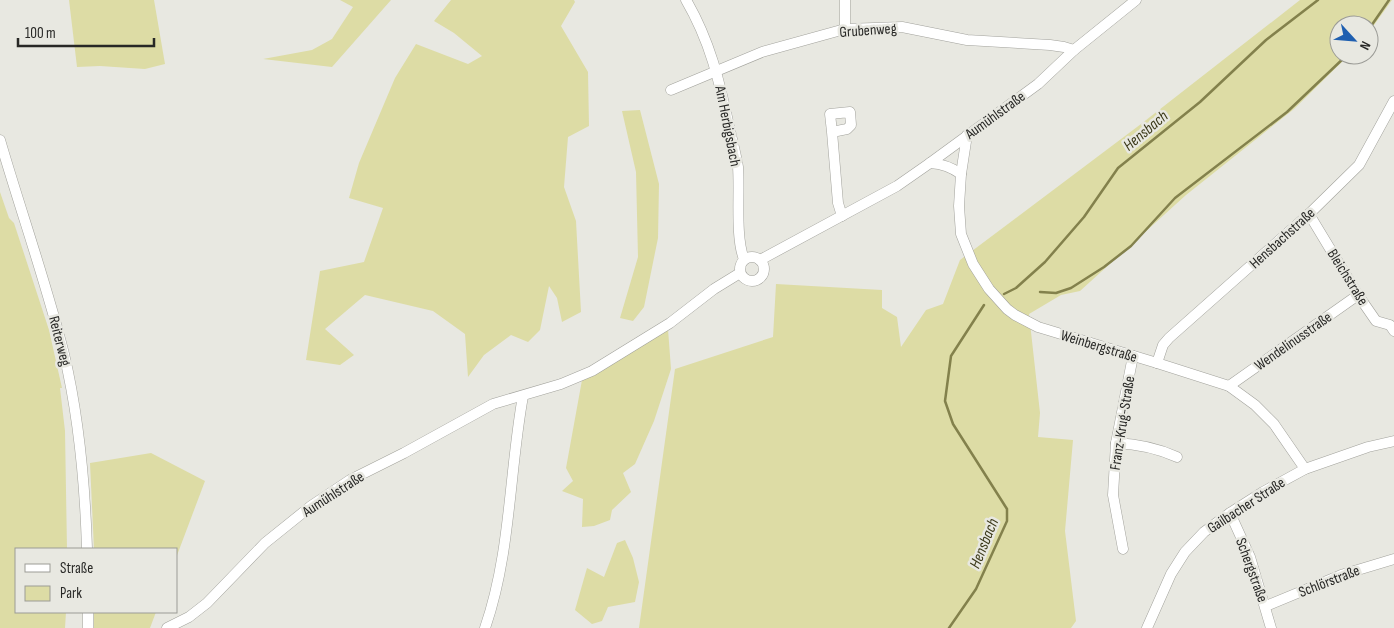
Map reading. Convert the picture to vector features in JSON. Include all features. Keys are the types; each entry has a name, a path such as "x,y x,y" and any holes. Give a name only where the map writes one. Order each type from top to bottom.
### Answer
{"street":[{"name":"Am Herbigsbach","path":"686,0 696,18 717,71 738,166 740,239 744,259"},
{"path":"845,29 846,0"},
{"name":"Aumühlstraße","path":"760,260 897,186 1038,84 1074,50 1136,0"},
{"name":"Grubenweg","path":"670,90 762,52 845,29 902,27 967,40 1050,45 1074,50"},
{"name":"Hensbachstraße","path":"1157,363 1163,345 1169,338 1309,214 1359,165 1394,101"},
{"path":"832,132 838,203 842,216"},
{"name":"Weinbergstraße","path":"968,135 961,174 959,206 961,234 973,264 988,289 1007,309 1014,315 1038,327 1229,386 1255,405 1274,424 1305,469"},
{"name":"Reiterweg","path":"0,140 64,355 76,416 87,548"},
{"path":"930,163 950,167 961,174"},
{"name":"Bleichstraße","path":"1309,214 1376,321 1393,326"},
{"path":"754,257 760,260 764,268 762,276 754,281 746,280 740,273 740,266 744,259 754,257"},
{"name":"Aumühlstraße","path":"167,628 189,617 207,603 265,543 310,506 350,480 404,453 493,404 561,384 592,371 670,323 714,289 740,273"},
{"name":"Wendelinusstraße","path":"1229,386 1358,295"},
{"name":"Franz-Krug-Straße","path":"1123,549 1113,495 1116,443 1133,356"},
{"path":"484,628 497,590 523,396"},
{"name":"Gailbacher Straße","path":"1147,628 1171,574 1185,552 1204,532 1230,513 1305,469 1368,447 1394,441"},
{"path":"1116,443 1136,444 1159,449 1177,457"},
{"name":"Schergstraße","path":"1230,513 1250,557 1271,628"},
{"name":"Schlörstraße","path":"1266,606 1340,575 1394,559"},
{"path":"88,613 88,628"}],"green space":[{"path":"69,0 154,0 165,64 145,69 100,66 77,67"},
{"path":"340,0 391,0 332,67 263,59 312,50 332,39 353,7"},
{"path":"451,0 574,0 575,2 561,26 588,72 589,126 568,137 564,187 576,221 581,312 562,322 557,298 549,286 540,330 528,342 511,335 484,355 468,377 465,334 433,311 365,295 325,329 354,355 340,365 306,360 320,271 364,262 383,208 349,198 359,163 395,78 416,44 468,64 482,56 454,33 434,21"},
{"path":"1300,0 1392,0 1379,18 1379,15 1329,15 1329,65 1339,65 1294,109 1186,195 1080,291 1061,295 1029,314 1040,413 1038,437 1073,440 1065,531 1076,621 1071,628 639,628 675,369 773,337 776,284 882,290 882,308 897,317 901,347 926,310 943,304 960,260 1141,124"},
{"path":"640,110 659,184 658,238 644,307 633,321 620,318 638,257 636,172 622,111"},
{"path":"0,192 9,218 14,223 49,330 62,388 60,388 65,431 67,548 15,548 15,613 66,613 65,628 0,628"},
{"path":"668,329 671,369 654,421 635,464 623,473 631,492 612,510 610,520 594,526 582,527 583,499 562,491 573,481 566,468 582,380"},
{"path":"151,453 205,481 178,553 178,548 94,548 90,463"},
{"path":"625,540 633,558 639,582 635,602 608,607 602,621 592,624 575,610 587,568 604,577 617,543"},
{"path":"94,613 156,613 150,628 94,628"}],"waterway":[{"name":"Hensbach","path":"1004,294 1016,288 1045,262 1084,217 1118,168 1200,102 1266,40 1318,0"},
{"path":"1379,15 1389,0"},
{"path":"1040,292 1056,293 1071,288 1104,267 1131,246 1175,198 1287,112 1336,65"},
{"name":"Hensbach","path":"949,628 976,589 1007,521 1007,509 953,424 945,401 951,356 984,305"}]}
